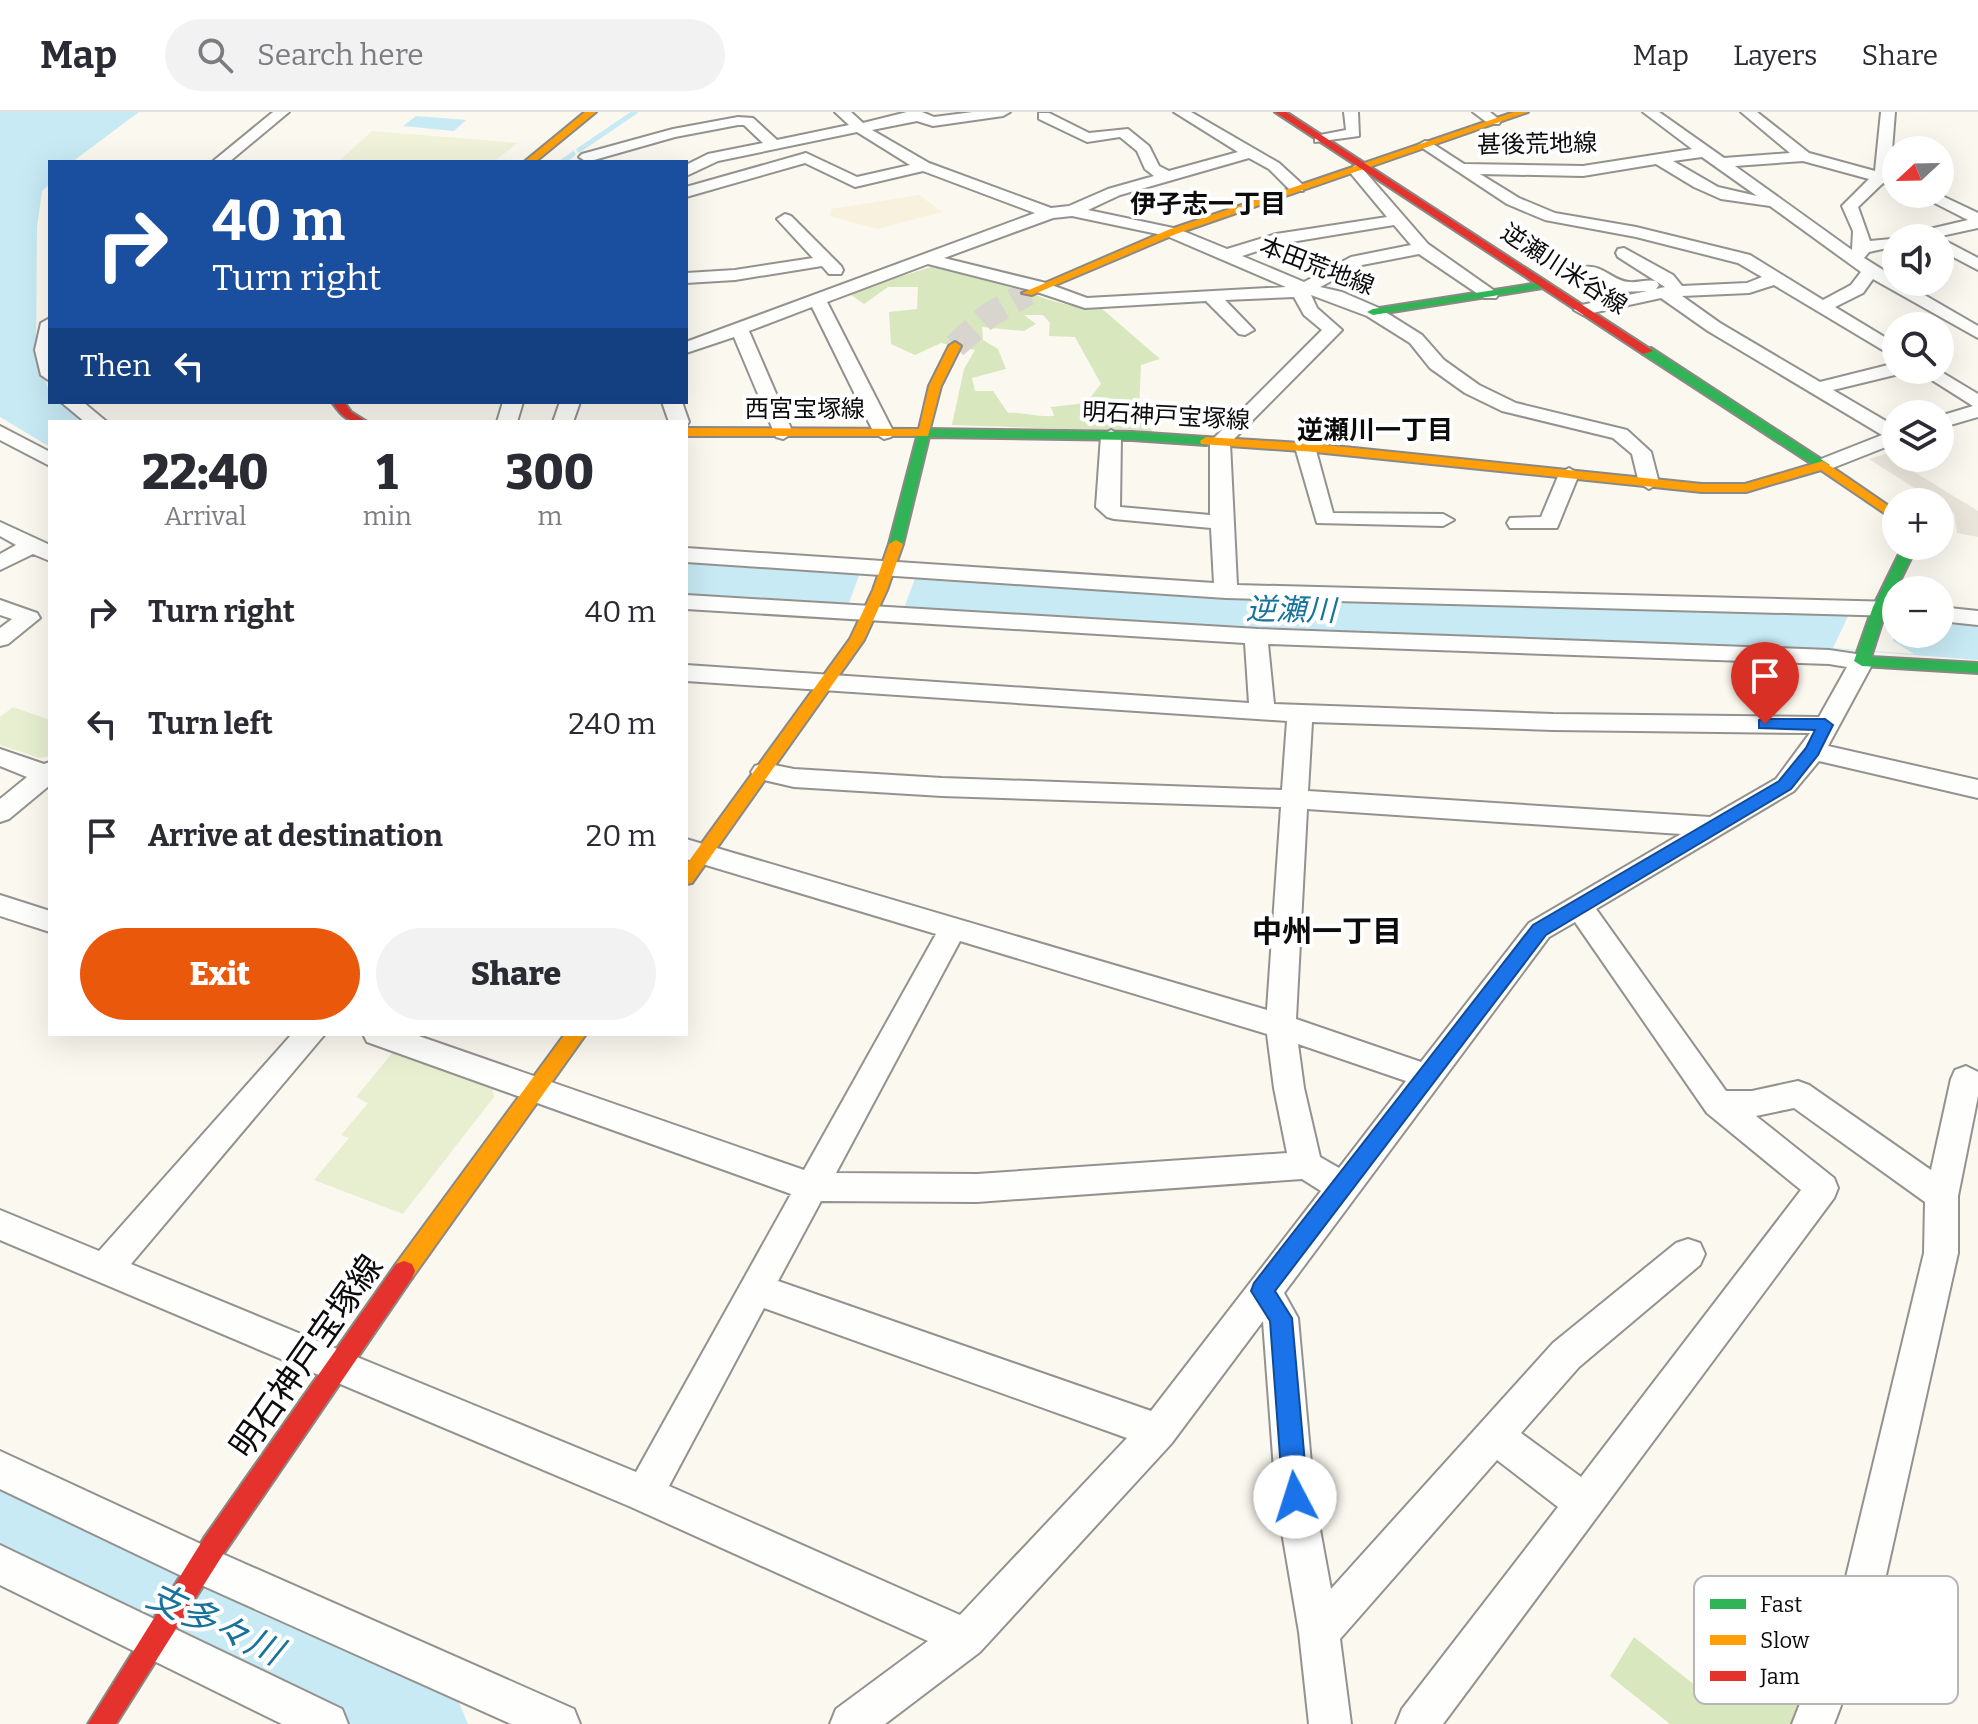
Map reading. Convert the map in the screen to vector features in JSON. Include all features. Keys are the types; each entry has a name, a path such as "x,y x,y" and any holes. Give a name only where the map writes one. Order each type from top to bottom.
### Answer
{"main road":[{"path":"539,160 574,153 591,112"},
{"name":"逆瀬川米谷線","path":"1280,112 1358,169 1545,285 1823,465"},
{"path":"1034,290 1172,232 1425,145 1487,116 1523,112"},
{"path":"1373,312 1545,285"},
{"path":"688,872 694,852 764,772 872,613 888,572 935,386 955,346"},
{"path":"339,404 347,415 357,420"},
{"name":"西宮宝塚線","path":"688,432 924,433"},
{"name":"明石神戸宝塚線","path":"924,433 1111,436 1305,447 1702,488 1746,488 1823,465"},
{"path":"1823,465 1882,507"},
{"path":"1882,614 1863,656 1978,668"},
{"name":"明石神戸宝塚線","path":"101,1724 159,1629 335,1366 575,1036"}],"street":[{"path":"222,160 282,112"},
{"name":"本田荒地線","path":"842,112 858,129 924,166 1050,213 1072,211 1172,232 1303,290 1336,296 1373,312 1416,339 1437,364 1472,389 1509,407 1620,434 1641,452 1649,483"},
{"path":"688,172 713,157 858,129 916,114 933,122 1003,112"},
{"path":"1041,114 1062,112"},
{"path":"1181,112 1274,166 1297,188"},
{"path":"1320,139 1354,133 1351,112"},
{"path":"1650,112 1774,201 1858,253 1871,271 1973,326"},
{"path":"1748,112 1804,156"},
{"path":"1888,112 1888,136"},
{"path":"1041,114 1087,138 1123,132 1144,149 1153,169 1167,176"},
{"path":"668,115 713,157"},
{"path":"574,153 748,121 773,144"},
{"name":"甚後荒地線","path":"1425,145 1461,169 1583,171 1704,152"},
{"path":"1072,211 1114,192 1250,153"},
{"path":"1720,163 1804,156 1882,177"},
{"path":"688,191 806,158 855,182 924,166"},
{"path":"1659,159 1710,192 1750,202 1774,201"},
{"path":"1358,169 1422,248 1490,294"},
{"path":"1461,169 1513,201 1551,217 1636,232 1744,259 1882,343"},
{"path":"1858,253 1861,231 1850,206 1882,184"},
{"path":"1696,198 1721,195"},
{"path":"1955,207 1978,200"},
{"path":"1955,207 1978,221"},
{"path":"688,347 1050,213"},
{"path":"785,219 824,261 855,286"},
{"path":"1224,256 1276,239 1397,220"},
{"path":"1954,229 1978,221"},
{"path":"1858,253 1882,245"},
{"path":"928,259 1085,303 1212,298 1303,290 1357,261 1422,248"},
{"path":"1624,253 1714,327 1882,427"},
{"path":"1954,253 1978,265"},
{"path":"688,278 735,275 824,261"},
{"path":"1591,271 1625,288 1749,288 1773,279"},
{"path":"1822,307 1857,289 1871,271"},
{"path":"1583,310 1671,289"},
{"path":"1226,591 1220,442 1333,330 1310,311 1303,290"},
{"path":"1212,298 1245,330"},
{"path":"817,300 884,433"},
{"path":"739,328 783,433"},
{"path":"1817,388 1882,372"},
{"path":"1948,384 1978,402"},
{"path":"74,404 94,420"},
{"path":"1954,418 1978,411"},
{"path":"0,432 48,459"},
{"path":"1111,436 1107,507 1114,513 1221,522"},
{"path":"1823,465 1882,441"},
{"path":"1305,447 1324,519 1443,520"},
{"path":"1518,523 1549,523 1569,474"},
{"path":"0,528 41,549"},
{"path":"0,563 41,549"},
{"path":"688,555 888,572 1226,591 1882,610"},
{"path":"688,602 1256,638 1863,656 1819,738 1785,785 1539,930 1158,1431 966,1638 851,1724"},
{"path":"0,607 29,618 0,639"},
{"path":"1954,615 1978,618"},
{"path":"1256,638 1262,712"},
{"path":"689,677 827,682 1262,712 1553,722 1819,738 1978,789"},
{"path":"1300,713 1281,1026 1289,1088 1306,1165"},
{"path":"0,757 48,774"},
{"path":"764,772 794,778 942,787 1295,799 1714,827"},
{"path":"0,813 48,775"},
{"path":"694,852 1281,1026 1427,1076"},
{"path":"0,905 48,921"},
{"path":"1417,1724 1822,1188 1718,1104 1579,907"},
{"path":"644,1494 952,930"},
{"path":"104,1270 308,1036"},
{"path":"384,1036 811,1187 977,1188 1306,1165 1342,1187"},
{"path":"1866,1576 1941,1253 1942,1196 1966,1079"},
{"path":"1718,1104 1752,1104 1798,1094 1942,1196"},
{"path":"0,1225 644,1494 966,1638"},
{"path":"1319,1632 1566,1355 1688,1254"},
{"path":"755,1289 1158,1431"},
{"path":"1262,1291 1281,1318 1295,1497 1319,1632 1330,1724"},
{"path":"1494,1435 1584,1503"},
{"path":"0,1470 197,1572 559,1724"},
{"path":"0,1564 159,1629 327,1724"},
{"path":"1813,1724 1821,1704"}],"shaded area":[{"path":"919,195 942,212 877,229 830,216 831,209"},
{"path":"1882,455 1882,467 1869,459"},
{"path":"1889,472 1914,472 1940,488 1915,488"},
{"path":"1954,496 1978,511 1978,537 1957,533"}],"green space":[{"path":"372,131 518,143 496,160 340,160"},
{"path":"931,267 992,279 1066,304 1100,307 1160,359 1141,365 1139,411 1153,432 952,425 964,369 975,350 941,343 915,355 891,344 889,312 917,309 918,287 888,287 864,304 848,293","holes":["1024,315 1043,315 1050,323 1049,336 1075,337 1101,384 1086,403 1051,407 1054,416 1008,413 993,391 975,391 972,378 1006,369 998,349 983,340 982,327 1024,331 1036,324"]},
{"path":"13,707 48,719 48,756 40,758 0,745 0,717"},
{"path":"393,1052 492,1086 494,1097 403,1214 314,1180 349,1138 341,1135 368,1103 356,1097"},
{"path":"1634,1637 1694,1684 1694,1704 1803,1704 1794,1724 1670,1724 1610,1676"}],"water":[{"path":"0,112 139,112 75,160 48,160 48,186 42,191 37,227 36,355 48,388 48,404 62,404 81,420 48,420 48,446 0,417"},
{"path":"416,116 466,120 454,131 403,126"},
{"name":"逆瀬川","path":"688,563 1230,597 1882,615 1882,648 1954,648 1954,621 1978,624 1978,660 1837,649 1438,641 688,595"}],"pier":[{"path":"860,573 916,576 902,613 847,608"},
{"path":"1850,612 1882,614 1882,648 1904,648 1914,654 1833,648"}],"waterway":[{"path":"579,150 635,112"},
{"path":"565,160 573,154"},
{"name":"支多々川","path":"0,1522 431,1724"}],"tunnel":[{"path":"955,346 989,315 1028,293"}],"traffic: fast":[{"path":"1373,312 1545,285"},
{"path":"1647,351 1823,465"},
{"path":"896,544 924,433 1132,436 1206,441"},
{"path":"1903,560 1880,607 1862,661 1978,668"}],"traffic: slow":[{"path":"531,160 591,112"},
{"path":"1028,293 1172,232 1523,112"},
{"path":"688,432 924,433 935,386 955,346"},
{"path":"1206,441 1315,448 1702,488 1746,488 1823,465 1882,507"},
{"path":"688,875 857,640 880,590 896,544"},
{"path":"404,1271 575,1036"}],"traffic: jam":[{"path":"1280,112 1647,351"},
{"path":"339,404 347,415 357,420"},
{"path":"101,1724 213,1547 404,1271"}],"district":[{"name":"伊孑志一丁目","path":"1208,204"},
{"name":"逆瀬川一丁目","path":"1375,430"},
{"name":"中州一丁目","path":"1327,932"}],"route":[{"path":"1295,1497 1281,1318 1262,1291 1539,930 1785,785 1813,751 1825,725 1765,724"}]}
